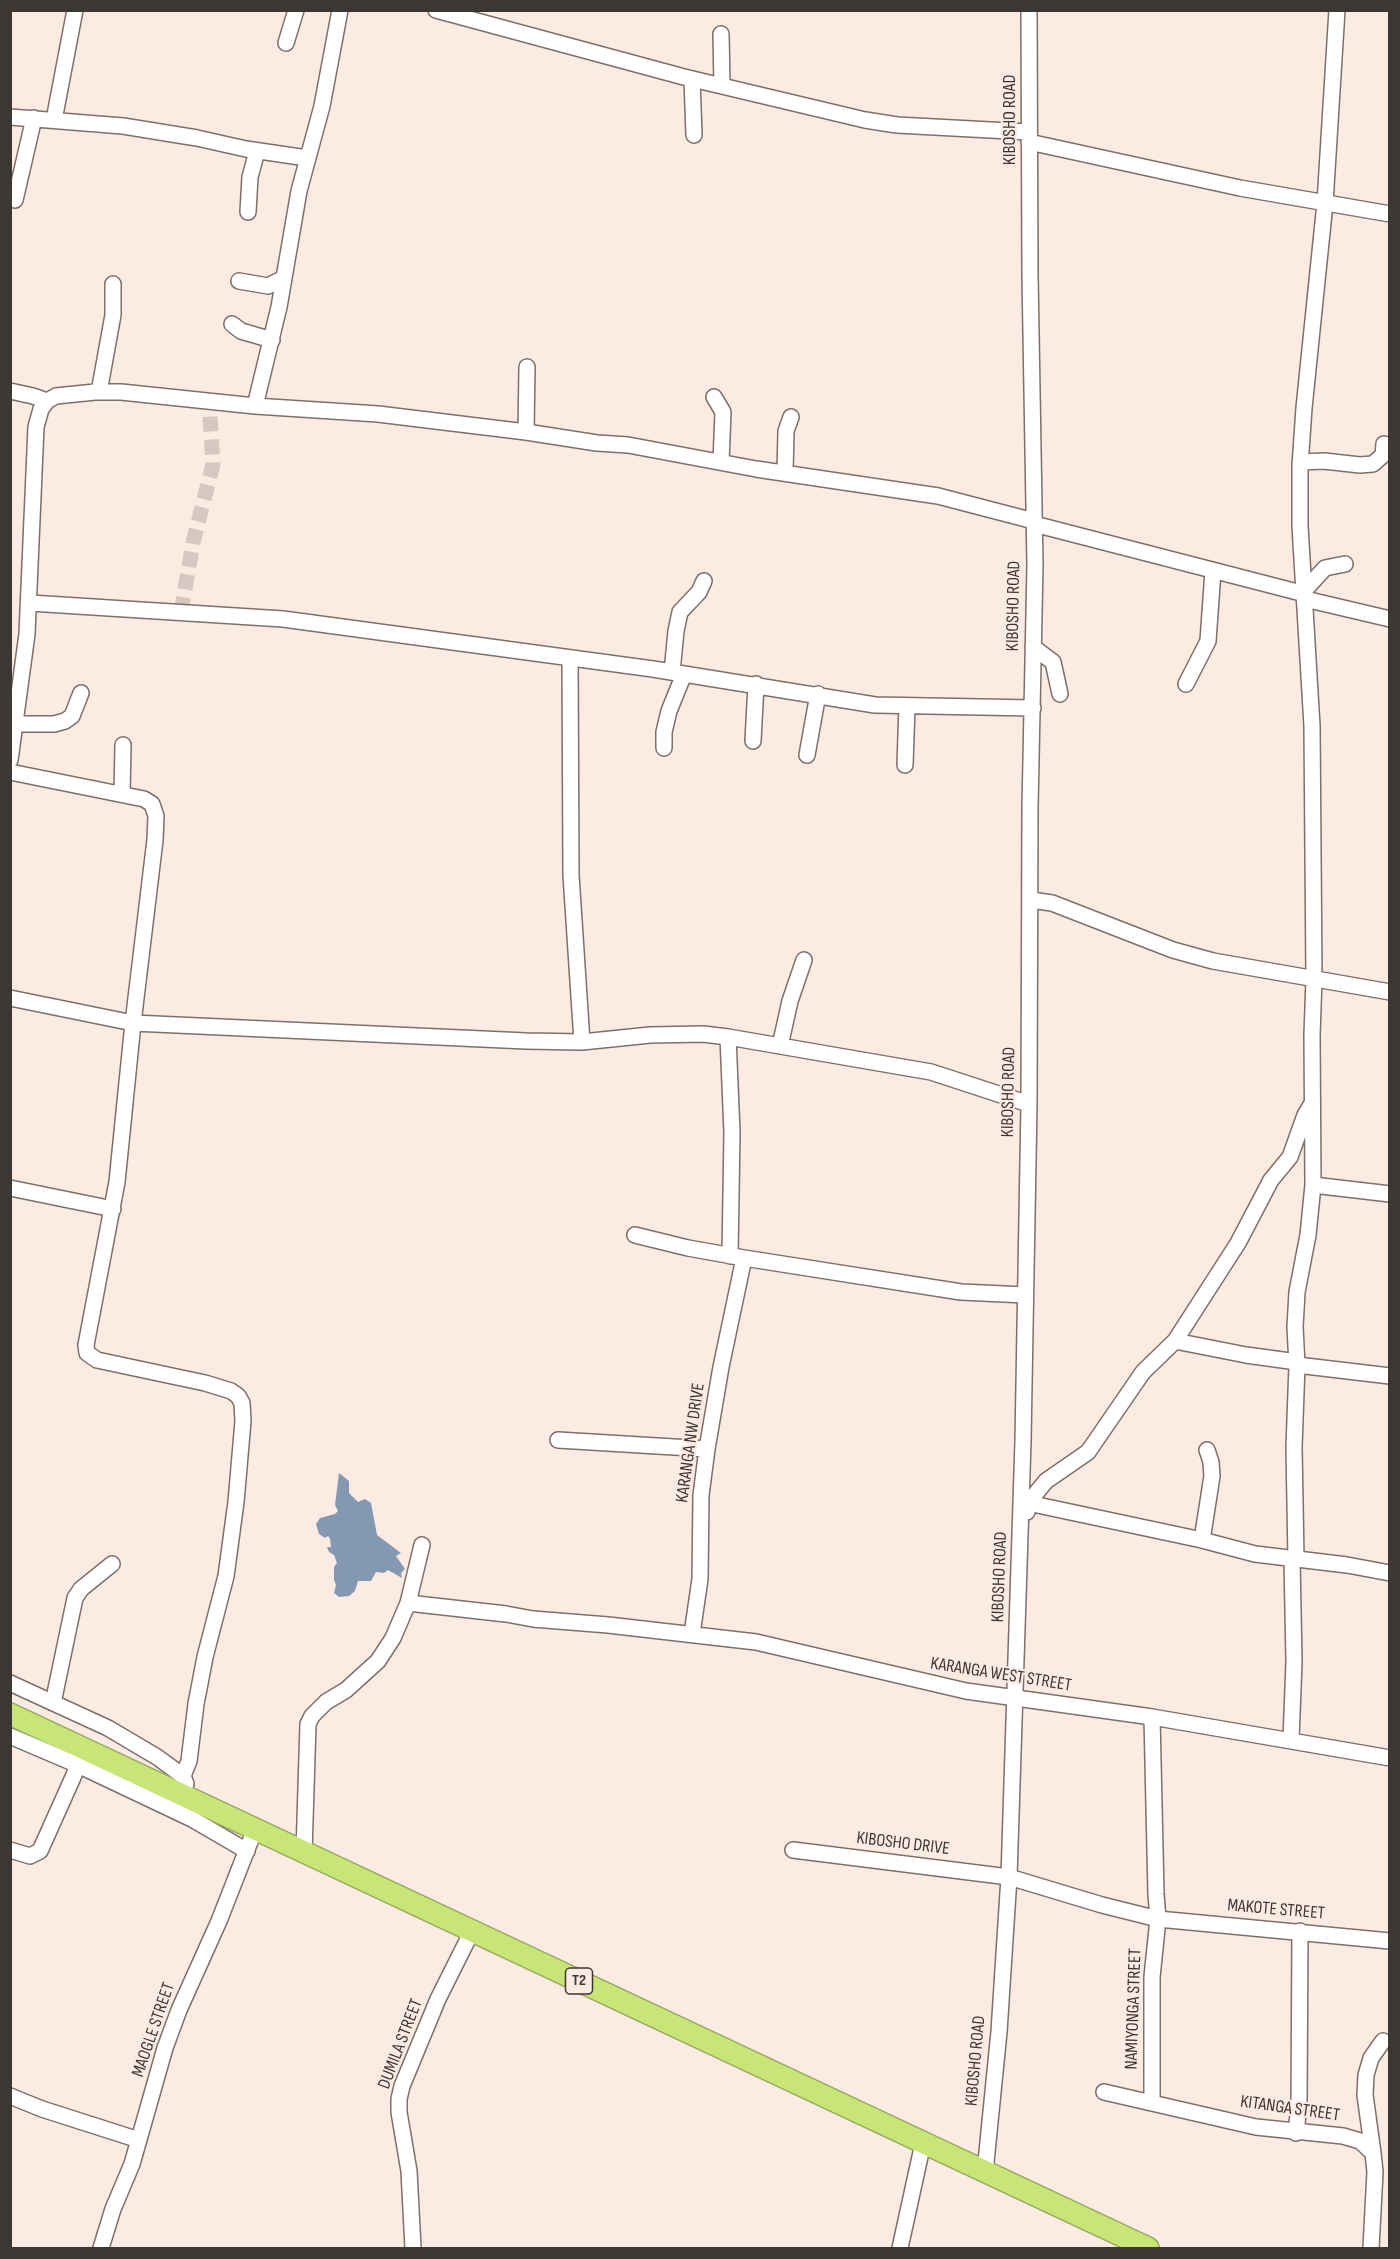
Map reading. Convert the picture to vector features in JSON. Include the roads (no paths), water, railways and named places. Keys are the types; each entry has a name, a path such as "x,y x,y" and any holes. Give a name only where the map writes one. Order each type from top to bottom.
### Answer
{"highway":[{"name":"T2","path":"10,1714 80,1756 194,1800 1141,2247"}],"street":[{"path":"54,120 75,10"},
{"path":"286,43 296,10"},
{"path":"255,406 272,340 290,232 326,87 340,10"},
{"path":"436,10 692,79 865,120 1029,137 1240,188 1389,214"},
{"name":"KIBOSHO ROAD","path":"985,2172 999,2032 1009,1877 1016,1697 1029,1104 1034,522 1029,10"},
{"path":"1291,1740 1297,1363 1295,1327 1297,1292 1308,1235 1313,1185 1312,726 1300,526 1300,462 1325,203 1337,10"},
{"path":"722,34 722,86"},
{"path":"692,79 694,135"},
{"path":"10,117 160,131 257,151 307,158"},
{"path":"15,200 34,118"},
{"path":"248,212 250,177 257,151"},
{"path":"239,281 268,286 284,278"},
{"path":"99,392 113,315 113,284"},
{"path":"232,324 241,331 272,340"},
{"path":"526,432 527,367"},
{"path":"10,391 47,401"},
{"path":"10,760 23,680 30,603 35,438 38,417 47,401 56,396 99,392 378,414 627,445 785,473 938,496 1389,619"},
{"path":"714,397 723,412 721,462"},
{"path":"785,473 786,431 791,417"},
{"path":"1300,462 1372,464 1383,455 1384,444"},
{"path":"1305,595 1325,568 1345,564"},
{"path":"1186,684 1208,641 1213,571"},
{"path":"664,748 666,722 678,673 676,632 680,612 699,592 704,580"},
{"path":"30,603 283,619 756,684 856,702 907,706 1033,708"},
{"path":"1033,647 1053,662 1060,694"},
{"path":"570,658 571,874 582,1042"},
{"path":"753,741 756,684"},
{"path":"16,724 54,724 65,721 72,716 81,693"},
{"path":"807,755 818,694"},
{"path":"905,765 907,706"},
{"path":"122,794 123,745"},
{"path":"10,772 144,799 152,804 156,816 133,1023 127,1100 113,1209 86,1345 87,1353 97,1360 205,1383 231,1391 242,1403 243,1421 236,1502 226,1576 205,1657 189,1761 183,1776"},
{"path":"1031,900 1052,903 1173,950 1224,963 1389,992"},
{"path":"780,1046 790,1001 804,960"},
{"path":"10,998 133,1023 582,1042 650,1035 703,1034 930,1072 1029,1104"},
{"name":"KARANGA NW DRIVE","path":"692,1634 700,1579 701,1495 737,1257 728,1037"},
{"path":"1018,1583 1028,1503 1046,1481 1088,1452 1143,1372 1175,1341 1238,1243 1271,1180 1290,1157 1305,1115 1313,1103"},
{"path":"1313,1185 1389,1194"},
{"path":"10,1188 113,1209"},
{"path":"635,1235 737,1257 961,1292 1025,1295"},
{"path":"1175,1341 1246,1355 1389,1376"},
{"path":"558,1440 707,1449"},
{"path":"1202,1540 1212,1476 1207,1450"},
{"path":"1028,1503 1202,1540 1255,1554 1347,1565 1389,1573"},
{"path":"304,1852 308,1781 307,1736 312,1716 326,1702 365,1675 378,1661 393,1638 408,1604 422,1545"},
{"path":"53,1703 75,1598 81,1589 112,1564"},
{"name":"KARANGA WEST STREET","path":"408,1604 756,1642 966,1691 1152,1716 1389,1758"},
{"path":"10,1683 108,1728 157,1757 183,1776 194,1800"},
{"path":"1152,1716 1158,1919"},
{"path":"10,1736 80,1756 247,1851"},
{"path":"10,1850 30,1856 40,1851 80,1756"},
{"name":"MAOGLE STREET","path":"101,2248 139,2140 165,2049 179,2010 219,1921 255,1829"},
{"name":"KIBOSHO DRIVE","path":"793,1850 1009,1877"},
{"name":"MAKOTE STREET","path":"1009,1877 1158,1919 1389,1941"},
{"name":"NAMIYONGA STREET","path":"1152,2101 1152,1977 1158,1919"},
{"name":"DUMILA STREET","path":"413,2248 409,2171 399,2112 400,2092 438,1999 472,1931"},
{"path":"1296,2133 1299,2105 1300,1931"},
{"path":"1371,2248 1375,2172 1365,2095 1366,2075 1371,2058 1383,2041"},
{"name":"KITANGA STREET","path":"1104,2092 1152,2101 1256,2127 1296,2133 1343,2136 1360,2141 1372,2153"},
{"path":"10,2096 42,2109 139,2140"},
{"path":"900,2248 923,2144"}],"water":[{"path":"339,1473 349,1481 349,1493 358,1502 365,1499 371,1503 377,1535 401,1553 396,1556 405,1569 401,1573 402,1578 388,1570 384,1573 376,1572 371,1581 358,1581 355,1591 349,1596 339,1597 334,1593 336,1585 334,1567 337,1563 327,1547 331,1547 330,1539 328,1536 325,1538 319,1534 316,1524 320,1518 338,1511 335,1505"}],"tunnel":[{"path":"181,612 193,543 213,464 209,401"}]}
